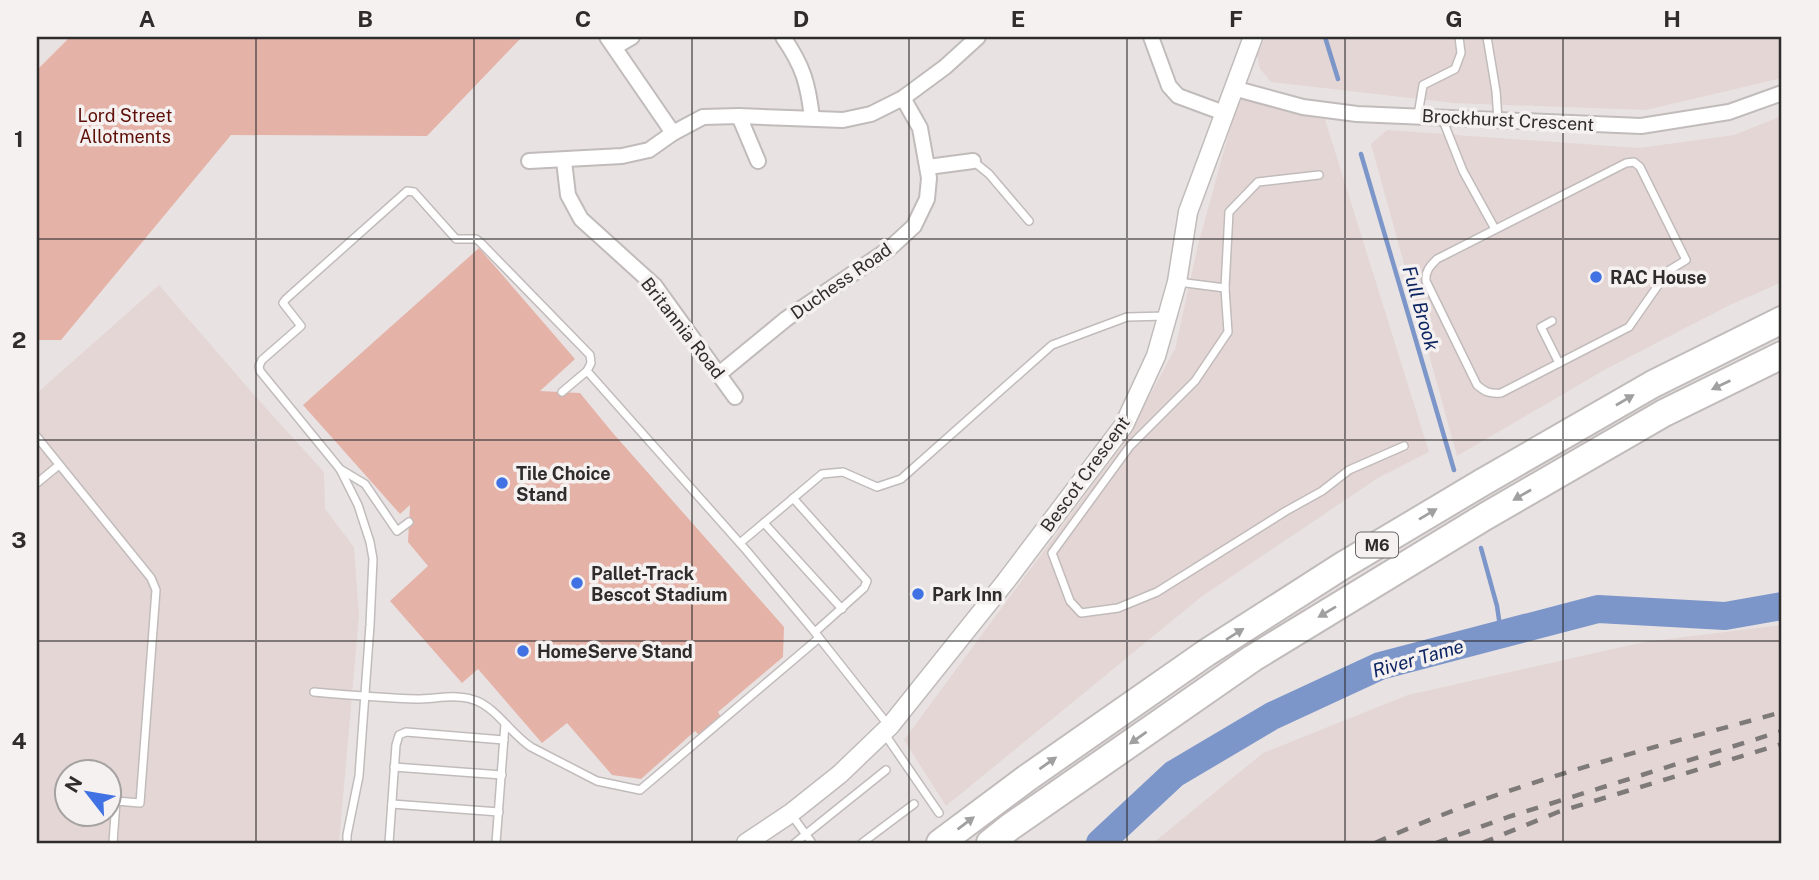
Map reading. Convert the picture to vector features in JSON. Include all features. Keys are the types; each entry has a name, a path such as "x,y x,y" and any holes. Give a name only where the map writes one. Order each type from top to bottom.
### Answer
{"highway":[{"name":"M6","path":"940,843 992,803 1206,653 1342,566 1653,384 1782,320"},
{"name":"M6","path":"1000,835 1252,658 1486,516 1664,413 1782,355"}],"street":[{"path":"632,37 611,42 673,133"},
{"path":"783,37 802,69 808,87 812,118"},
{"path":"529,161 622,156 649,150 703,117 843,120 871,114 903,98 945,67 978,37"},
{"path":"1151,37 1169,86 1174,92 1178,96 1224,113"},
{"name":"Bescot Crescent","path":"746,843 840,774 887,729 1006,581 1124,425 1156,356 1177,282 1188,212 1253,37"},
{"name":"Brockhurst Crescent","path":"1233,88 1303,107 1357,114 1641,126 1729,112 1782,93"},
{"name":"Duchess Road","path":"719,374 786,319 889,249 914,226 927,199 929,178 920,128 903,98"},
{"path":"739,116 758,161"},
{"name":"Britannia Road","path":"564,161 568,195 581,219 655,286 734,397"},
{"path":"928,167 973,161"}],"lane":[{"path":"1418,116 1423,85 1455,69 1461,53 1459,37"},
{"path":"1487,37 1498,121"},
{"path":"1442,118 1463,171 1495,229"},
{"path":"973,161 989,174 1029,220"},
{"path":"1634,162 1640,167 1686,260 1668,271 1629,327 1501,393 1491,394 1477,385 1425,274 1437,259 1495,229 1626,163 1634,162"},
{"path":"1319,175 1258,182 1229,212 1225,289 1228,332 1195,381 1130,446 1052,553 1070,601 1081,613 1118,608 1157,592 1322,491 1349,470 1404,446"},
{"path":"347,843 359,776 373,559 358,505 340,469 260,371 262,360 302,326 283,303 407,191 414,192 456,239 476,239 480,242 590,355 591,363 587,371 562,392"},
{"path":"1177,282 1225,289"},
{"path":"740,543 822,474 843,472 877,487 901,479 1052,345 1127,317 1168,316"},
{"path":"1552,321 1541,327 1559,363"},
{"path":"587,371 740,543 817,635 887,729 939,813"},
{"path":"37,437 152,578 156,590 140,803 116,801 113,843"},
{"path":"37,484 60,465"},
{"path":"340,469 365,484 397,531 409,522"},
{"path":"314,692 418,699 471,699 487,706 531,747 597,781 640,790 817,635 864,588 867,580 793,498"},
{"path":"764,523 842,609"},
{"path":"496,843 505,724"},
{"path":"398,843 389,843 399,735 406,732 504,740"},
{"path":"394,767 502,775"},
{"path":"795,843 886,770"},
{"path":"392,804 499,812"},
{"path":"862,843 914,804"},
{"path":"790,813 812,843"}],"shaded area":[{"path":"1265,37 1782,37 1782,78 1646,110 1454,103 1271,82 1260,69 1257,55"},
{"path":"1239,96 1323,113 1429,452 1378,478 1201,597 946,806 904,740 1125,441 1175,349 1198,245"},
{"path":"1782,116 1782,282 1730,305 1606,369 1457,456 1371,144 1387,130 1639,148 1734,135"},
{"path":"159,285 324,472 325,509 354,547 359,616 339,843 37,843 37,393"},
{"path":"1782,625 1782,843 1153,843 1263,753 1408,695 1644,642"}],"green space":[{"name":"Lord Street Allotments","path":"70,37 522,37 427,136 231,135 61,340 37,340 37,70"},
{"name":"Pallet-Track Bescot Stadium","path":"479,248 575,359 540,391 580,393 784,627 783,657 718,712 722,718 701,737 695,731 641,779 612,775 567,723 542,743 478,669 462,683 390,601 428,566 408,542 410,505 400,514 303,405"}],"waterway":[{"name":"Full Brook","path":"1325,37 1338,79"},
{"name":"Full Brook","path":"1361,154 1454,470"},
{"name":"Full Brook","path":"1481,548 1497,606 1501,633"},
{"name":"River Tame","path":"1100,843 1174,774 1272,716 1380,666 1598,609 1725,616 1782,606"}],"railway":[{"path":"1375,843 1424,822 1525,786 1782,712"},
{"path":"1436,843 1508,817 1782,731"},
{"path":"1482,843 1558,812 1782,744"}],"place":[{"name":"RAC House","path":"1596,277"},
{"name":"Tile Choice Stand","path":"502,483"},
{"name":"Pallet-Track Bescot Stadium","path":"577,583"},
{"name":"Park Inn","path":"918,594"},
{"name":"HomeServe Stand","path":"523,651"}]}
